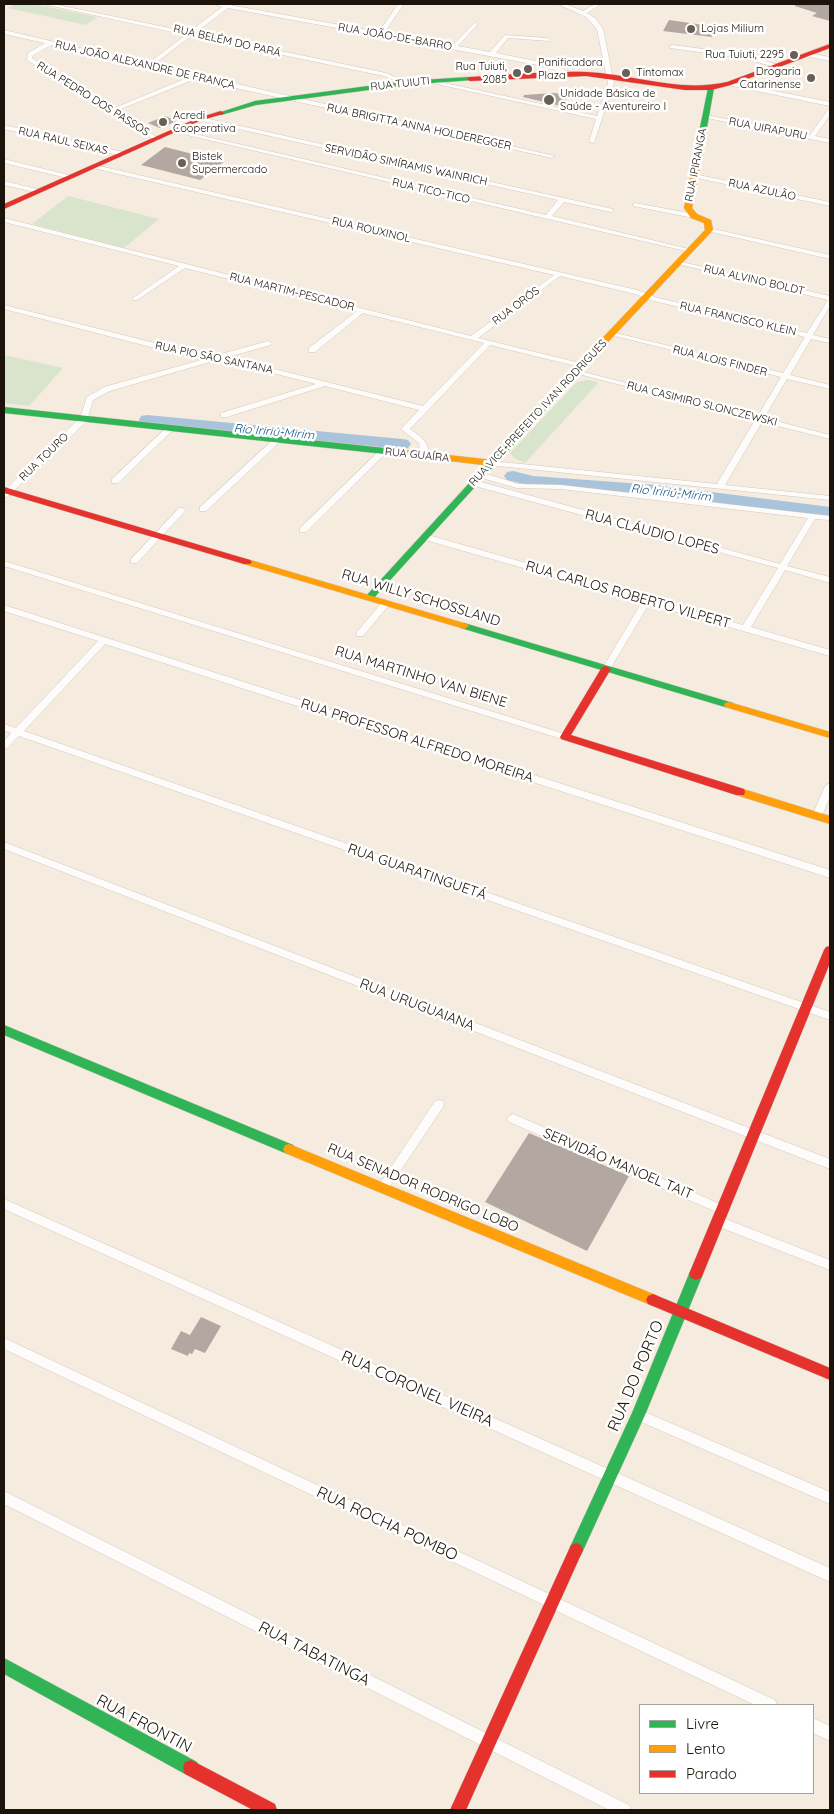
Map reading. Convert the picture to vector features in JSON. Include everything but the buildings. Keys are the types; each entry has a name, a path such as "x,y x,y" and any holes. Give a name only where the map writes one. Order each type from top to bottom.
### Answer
{"street":[{"name":"RUA BELÉM DO PARÁ","path":"46,4 386,75 406,83"},
{"name":"RUA JOÃO-DE-BARRO","path":"216,4 492,54 552,66 573,74"},
{"path":"381,34 401,4"},
{"path":"561,4 594,20 600,29 611,77 592,142"},
{"path":"582,13 598,4"},
{"path":"148,66 227,6"},
{"path":"454,47 475,24"},
{"name":"RUA JOÃO ALEXANDRE DE FRANÇA","path":"4,32 286,98"},
{"path":"492,54 506,36 547,40"},
{"name":"RUA PEDRO DOS PASSOS","path":"50,43 30,54 29,59 156,139"},
{"name":"RUA TUIUTI","path":"4,207 200,119 242,106 286,98 426,81 573,74 611,77 685,88 711,88 729,84 778,66 811,50 830,44"},
{"path":"672,46 743,56 778,66"},
{"path":"811,50 830,59"},
{"path":"112,111 194,76"},
{"path":"426,81 600,118"},
{"path":"729,84 830,104"},
{"name":"RUA IPIRANGA","path":"709,230 708,222 694,216 688,208 711,88"},
{"name":"RUA BRIGITTA ANNA HOLDEREGGER","path":"286,98 552,156"},
{"path":"812,137 830,111"},
{"name":"RUA UIRAPURU","path":"705,117 830,141"},
{"name":"SERVIDÃO SIMÍRAMIS WAINRICH","path":"200,119 611,210"},
{"name":"RUA RAUL SEIXAS","path":"4,127 123,154"},
{"name":"RUA TICO-TICO","path":"173,131 690,250"},
{"path":"4,161 71,177"},
{"name":"RUA ROUXINOL","path":"96,167 636,292 646,296"},
{"name":"RUA AZULÃO","path":"694,176 830,204"},
{"path":"4,183 39,191"},
{"path":"548,217 563,199"},
{"path":"635,205 694,216"},
{"name":"RUA MARTIM-PESCADOR","path":"4,220 489,342 578,369"},
{"path":"709,230 830,257"},
{"name":"RUA VICE-PREFEITO IVAN RODRIGUES","path":"369,598 578,369 709,230"},
{"name":"RUA ALVINO BOLDT","path":"677,263 830,299"},
{"path":"135,299 185,265"},
{"name":"RUA ORÓS","path":"473,338 559,274"},
{"name":"RUA FRANCISCO KLEIN","path":"646,296 830,341"},
{"path":"720,486 830,299"},
{"name":"RUA PIO SÃO SANTANA","path":"4,307 211,360 245,364 424,409"},
{"path":"312,350 364,310"},
{"name":"RUA ALOIS FINDER","path":"611,334 830,387"},
{"path":"424,456 424,443 405,429 489,342"},
{"path":"84,419 90,399 99,392 268,343"},
{"name":"RUA CASIMIRO SLONCZEWSKI","path":"578,369 830,437"},
{"path":"224,415 325,384"},
{"name":"RUA GUAÍRA","path":"4,410 830,498"},
{"name":"RUA TOURO","path":"5,492 84,419"},
{"path":"115,481 171,428"},
{"path":"203,509 278,440"},
{"path":"303,530 384,451"},
{"path":"477,479 524,487 560,487 830,518"},
{"name":"RUA CLÁUDIO LOPES","path":"477,479 830,580"},
{"name":"RUA WILLY SCHOSSLAND","path":"5,492 830,735"},
{"path":"134,561 182,510"},
{"path":"746,628 813,516"},
{"name":"RUA CARLOS ROBERTO VILPERT","path":"425,536 830,653"},
{"name":"RUA MARTINHO VAN BIENE","path":"4,563 830,820"},
{"path":"565,737 647,600"},
{"path":"360,634 386,603"},
{"name":"RUA PROFESSOR ALFREDO MOREIRA","path":"4,608 830,874"},
{"path":"4,746 104,640"},
{"name":"RUA GUARATINGUETÁ","path":"4,727 830,1016"},
{"path":"817,816 830,786"},
{"name":"RUA URUGUAIANA","path":"4,845 830,1164"},
{"name":"RUA DO PORTO","path":"458,1810 554,1603 638,1414 830,950"},
{"name":"RUA SENADOR RODRIGO LOBO","path":"4,1030 830,1374"},
{"path":"383,1188 439,1104"},
{"name":"SERVIDÃO MANOEL TAIT","path":"513,1119 830,1265"},
{"name":"RUA CORONEL VIEIRA","path":"4,1204 830,1575"},
{"name":"RUA ROCHA POMBO","path":"4,1343 768,1704"},
{"path":"638,1414 830,1498"},
{"name":"RUA TABATINGA","path":"4,1497 624,1810"},
{"name":"RUA FRONTIN","path":"4,1666 269,1810"},
{"path":"814,1726 830,1734"}],"green space":[{"path":"16,4 33,4 97,17 86,25 8,8"},
{"path":"68,196 159,219 124,248 32,224"},
{"path":"4,355 63,368 29,406 4,403"},
{"path":"587,380 599,382 525,463 514,458 510,453 577,382"}],"waterway":[{"name":"Rio Iririú-Mirim","path":"147,420 402,444"},
{"name":"Rio Iririú-Mirim","path":"513,476 533,481 656,490 830,512"}],"traffic: fast":[{"path":"221,113 255,103 406,83 470,79"},
{"path":"696,167 711,88"},
{"path":"369,598 593,353"},
{"path":"4,410 403,453"},
{"path":"464,626 729,705"},
{"path":"4,1030 289,1149"},
{"path":"576,1550 638,1415 696,1274"},
{"path":"4,1666 191,1768"}],"traffic: slow":[{"path":"593,353 709,230 708,222 694,216 688,208 696,167"},
{"path":"403,453 492,463"},
{"path":"247,562 464,626"},
{"path":"729,705 830,735"},
{"path":"740,792 830,820"},
{"path":"289,1149 653,1300"}],"traffic: jam":[{"path":"470,79 586,74 685,88 711,88 729,84 830,46"},
{"path":"4,207 200,119 221,113"},
{"path":"4,490 247,562"},
{"path":"606,669 565,737 740,792"},
{"path":"696,1274 830,950"},
{"path":"653,1300 830,1374"},
{"path":"458,1810 576,1550"},
{"path":"191,1768 269,1810"}],"place":[{"name":"Lojas Milium","path":"691,29"},
{"name":"Rua Tuiuti, 2295","path":"794,55"},
{"name":"Panificadora Plaza","path":"528,69"},
{"name":"Rua Tuiuti, 2085","path":"517,73"},
{"name":"Tintomax","path":"626,73"},
{"name":"Drogaria Catarinense","path":"811,78"},
{"name":"Unidade Básica de Saúde - Aventureiro I","path":"549,100"},
{"name":"Acredi Cooperativa","path":"163,122"},
{"name":"Bistek Supermercado","path":"182,163"}]}
